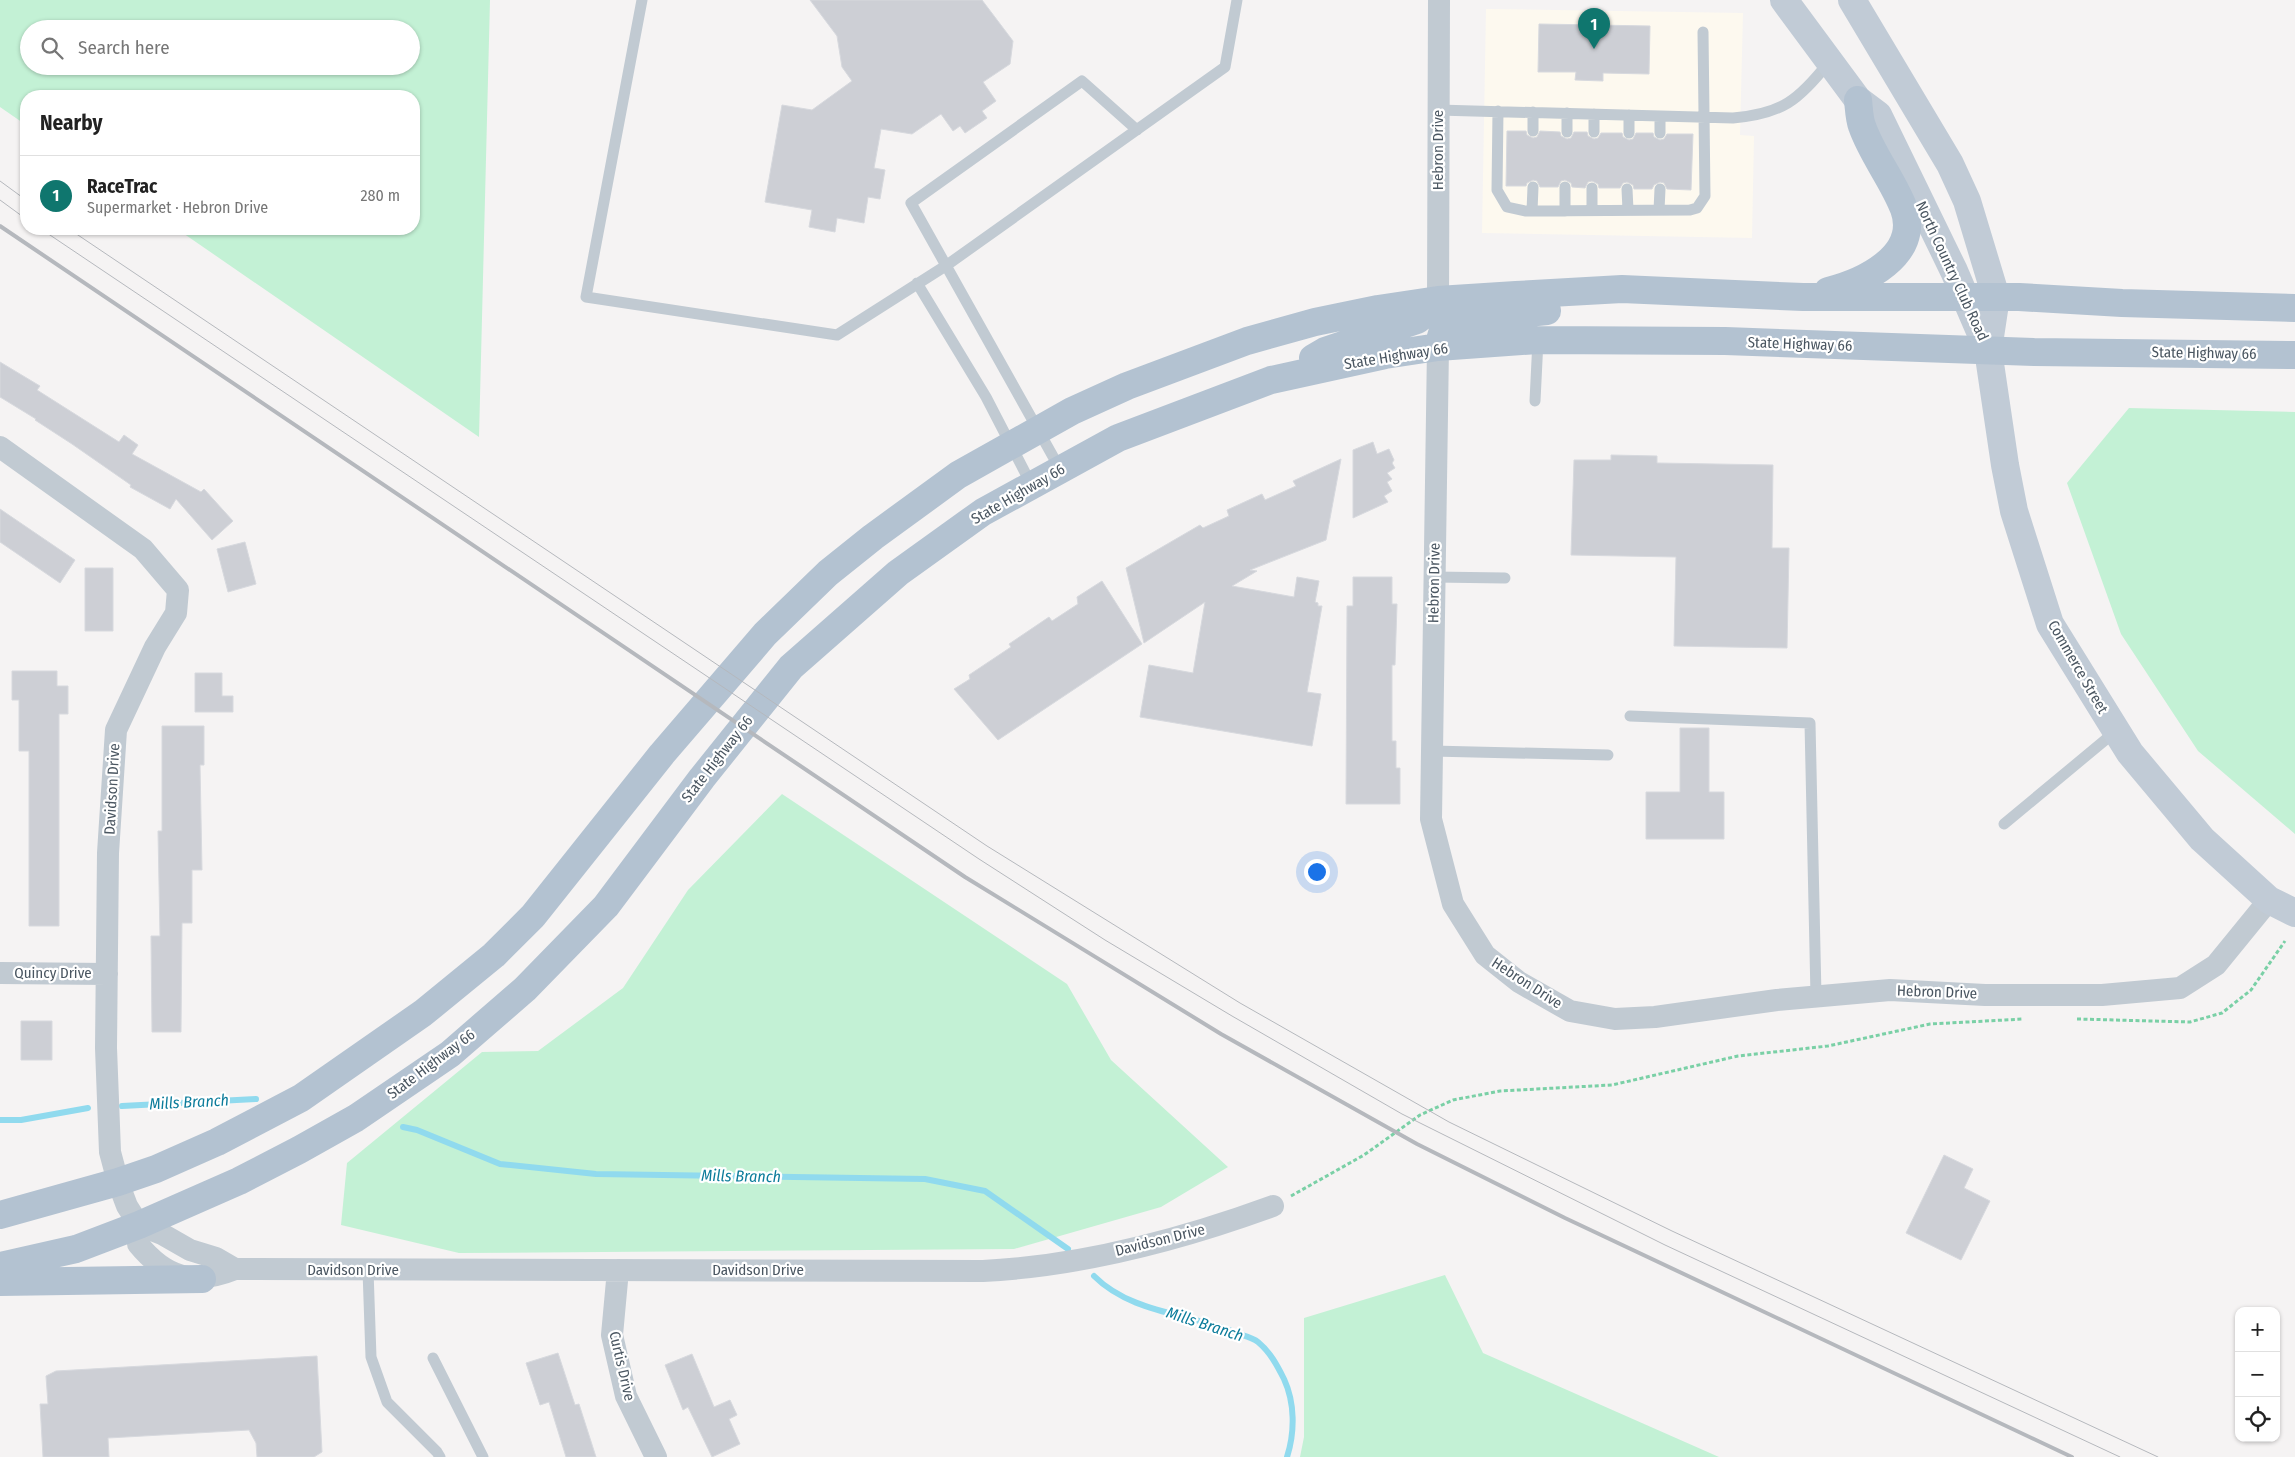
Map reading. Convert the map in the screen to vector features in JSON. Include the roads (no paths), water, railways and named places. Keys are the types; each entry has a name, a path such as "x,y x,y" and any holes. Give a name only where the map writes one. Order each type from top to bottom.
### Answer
{"main road":[{"name":"North Country Club Road","path":"1784,0 1858,100 1878,115 1954,271 1988,350"},
{"name":"North Country Club Road","path":"1852,0 1950,164 1967,201 1996,297 1988,350"},
{"path":"1803,297 1844,287 1874,272 1898,253 1906,229 1904,210 1862,126 1858,100"},
{"path":"0,1214 118,1182 156,1169 217,1142 301,1098 423,1013 494,955 533,916 662,754 792,606 872,536 958,475 1037,430 1127,386 1247,341 1315,322 1369,310 1438,300 1622,289 1803,297 1965,299 1996,297 2295,308"},
{"path":"1438,347 1443,330 1462,320 1570,310 1622,289"},
{"path":"1278,378 1325,351 1417,320 1437,305 1438,300"},
{"name":"State Highway 66","path":"0,1266 76,1249 139,1225 239,1180 299,1150 356,1118 450,1054 525,989 606,906 702,778 791,667 898,572 983,512 1118,438 1278,378 1385,355 1438,347 1538,340 1725,341 1988,350 2295,354"},
{"name":"Commerce Street","path":"1988,350 2005,465 2014,511 2050,624 2130,753 2202,839 2270,900 2295,913"},
{"path":"0,1282 202,1279"}],"street":[{"name":"Hebron Drive","path":"1438,300 1439,0"},
{"name":"Hebron Drive","path":"1438,347 1431,819 1454,904 1485,955 1519,982 1570,1011 1615,1019 1655,1016 1816,996 1890,990 1985,994 2102,995 2180,988 2216,965 2270,900"},
{"name":"Davidson Drive","path":"0,447 143,550 178,590 176,613 155,647 116,730 108,853 109,1142 118,1182 127,1206 139,1225 138,1244 149,1258 170,1273 202,1279 214,1278 235,1269 983,1271 1024,1269 1145,1246 1225,1224 1273,1206"},
{"name":"Quincy Drive","path":"0,972 107,974"},
{"name":"Davidson Drive","path":"139,1225 162,1234 190,1250 216,1258 235,1269"},
{"name":"Curtis Drive","path":"618,1270 612,1335 626,1396 656,1457"}],"lane":[{"path":"642,0 586,297 837,335 947,264 1225,67 1237,0"},
{"path":"1498,111 1497,190 1507,207 1532,211 1690,210 1697,208 1703,202 1705,196 1703,32"},
{"path":"1438,110 1705,117 1760,116 1778,109 1809,87 1830,60"},
{"path":"1060,469 947,264 911,203 1082,81 1137,130"},
{"path":"1533,112 1533,131"},
{"path":"1567,113 1567,132"},
{"path":"1594,114 1594,132"},
{"path":"1629,115 1629,133"},
{"path":"1660,116 1660,133"},
{"path":"1532,211 1533,186"},
{"path":"1565,187 1565,211"},
{"path":"1592,188 1592,210"},
{"path":"1627,189 1628,210"},
{"path":"1659,210 1660,189"},
{"path":"917,283 986,397 1009,445 1031,484"},
{"path":"1535,401 1538,340"},
{"path":"1434,577 1505,578"},
{"path":"1630,716 1810,723 1816,996"},
{"path":"2004,824 2116,730"},
{"path":"1432,751 1608,755"},
{"path":"368,1270 371,1357 387,1402 440,1457"},
{"path":"432,1358 483,1457"}],"waterway":[{"name":"Mills Branch","path":"122,1106 256,1099"},
{"name":"Mills Branch","path":"0,1120 21,1120 88,1108"},
{"name":"Mills Branch","path":"403,1127 417,1130 500,1164 596,1174 925,1179 985,1191 1068,1249"},
{"name":"Mills Branch","path":"1094,1276 1125,1298 1142,1305 1216,1326 1258,1342 1270,1354 1288,1388 1293,1418 1287,1457"}],"tram line":[{"path":"0,181 20,196"},
{"path":"0,200 20,215"},
{"path":"50,235 979,859 1105,940 1232,1016 1402,1114 1665,1245 2120,1457"},
{"path":"78,235 987,846 1240,1003 1449,1122 1672,1231 2158,1457"}],"railway":[{"path":"0,226 965,877 1221,1034 1417,1144 1565,1218 2072,1457"}],"place":[{"name":"RaceTrac","path":"1594,49"}]}
